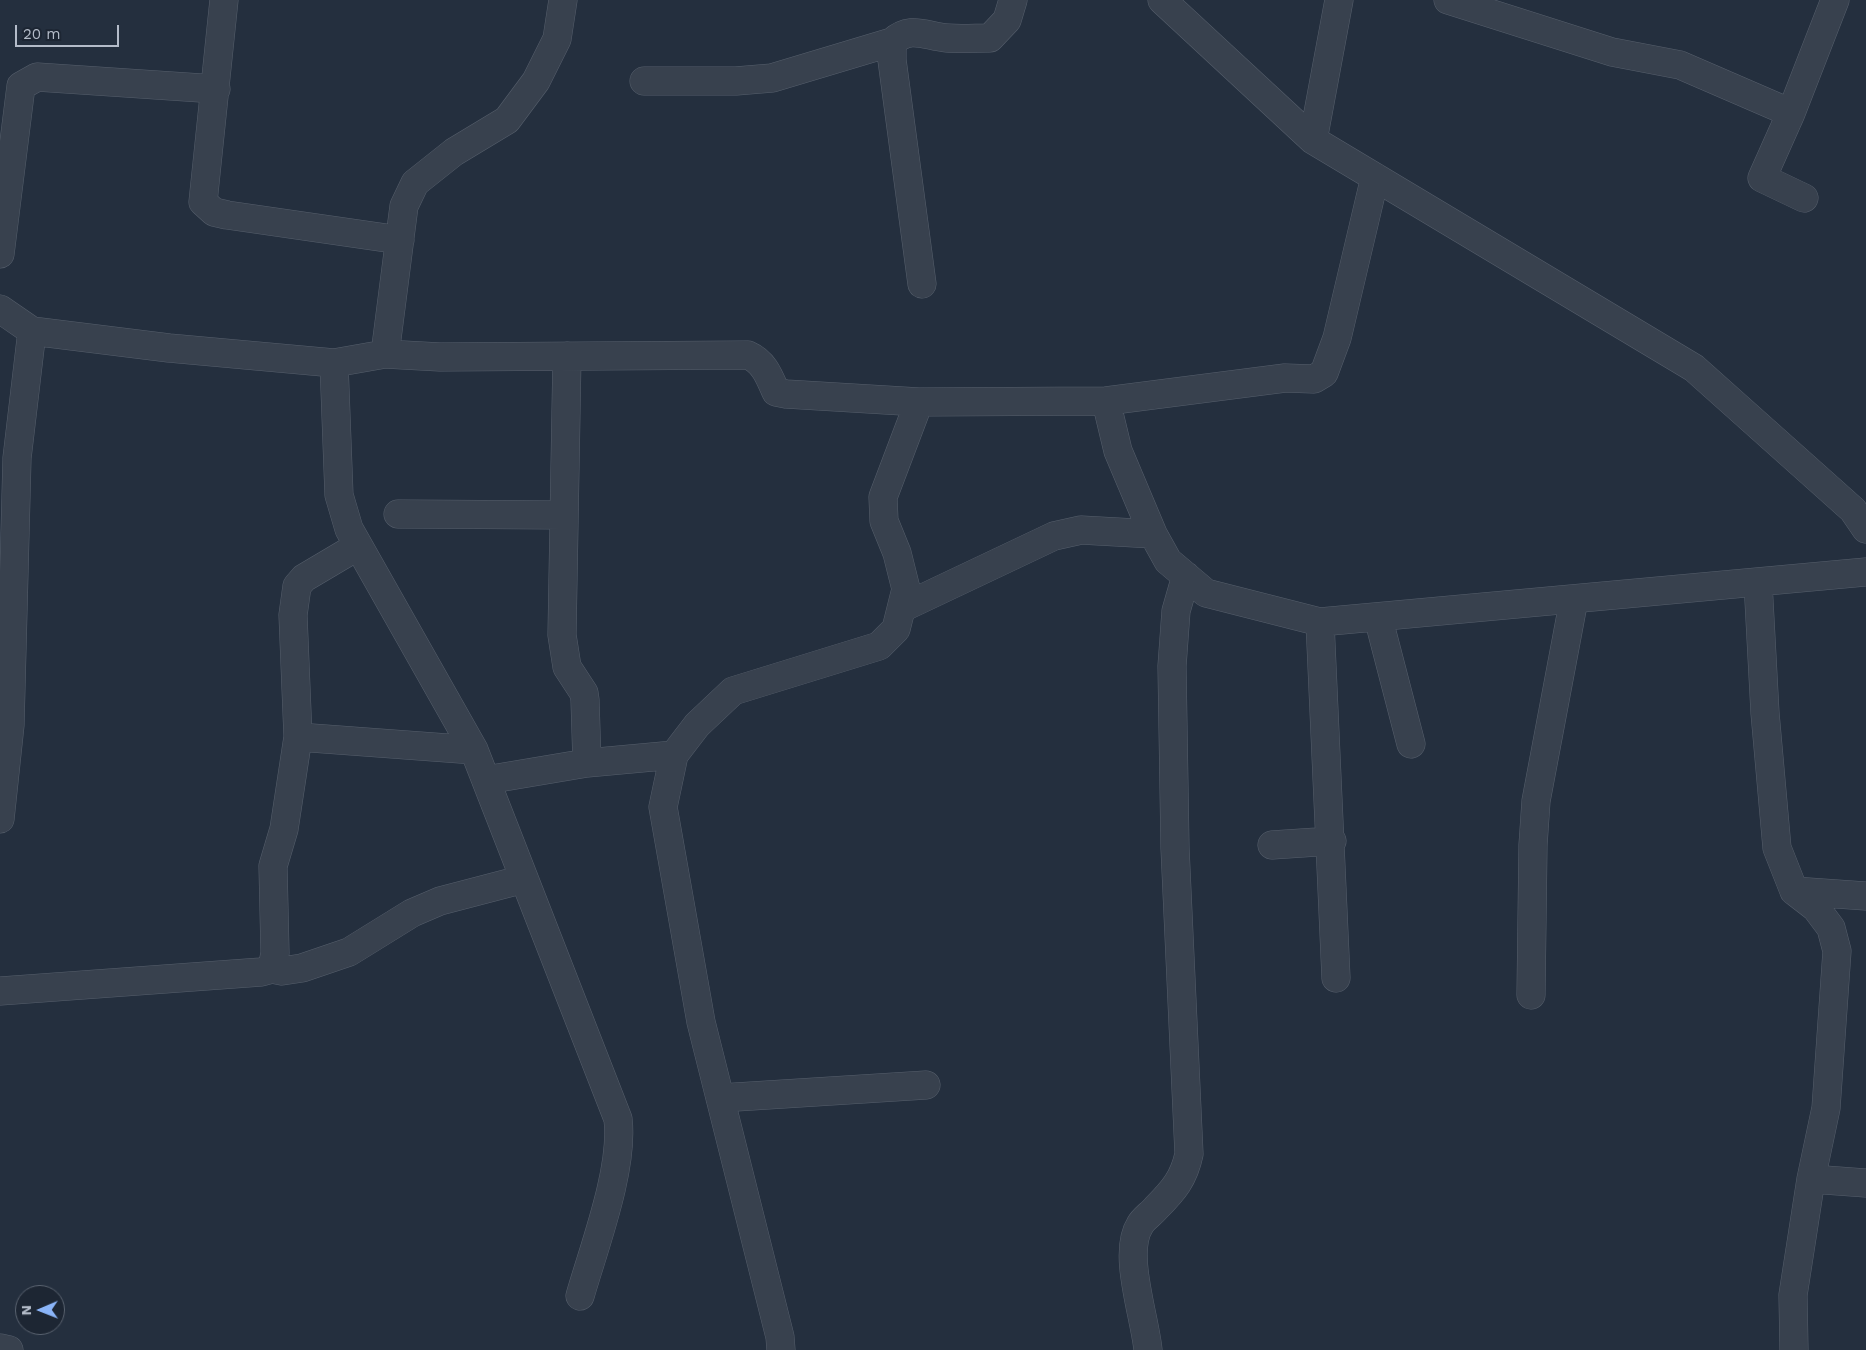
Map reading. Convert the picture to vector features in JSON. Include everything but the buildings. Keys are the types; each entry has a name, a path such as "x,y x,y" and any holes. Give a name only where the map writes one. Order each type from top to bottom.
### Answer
{"street":[{"path":"224,0 203,202 214,212 400,240"},
{"path":"385,354 404,206 415,183 454,152 507,120 536,81 557,39 563,0"},
{"path":"644,81 736,81 772,78 892,42 901,34 921,32 946,38 990,38 1007,20 1014,0"},
{"path":"1162,0 1312,140 1694,368 1853,510 1866,529"},
{"path":"1312,140 1339,0"},
{"path":"1448,0 1612,52 1680,65 1791,113"},
{"path":"1804,198 1762,178 1791,113 1835,0"},
{"path":"892,42 892,60 922,284"},
{"path":"0,254 21,86 37,77 216,88"},
{"path":"0,309 32,331 169,348 334,363 385,354 440,357 748,355 757,359 768,373 776,392 786,394 918,402 1106,401 1285,378 1314,379 1324,374 1337,338 1375,177"},
{"path":"0,819 10,725 6,663 17,458 32,331"},
{"path":"567,356 562,635 567,667 584,693 587,763"},
{"path":"334,363 340,495 349,529 474,750 614,1107 619,1126 620,1140 612,1182 580,1296"},
{"path":"1106,401 1118,451 1153,534 1168,561 1206,593 1320,622 1866,572"},
{"path":"781,1350 780,1337 701,1022 663,807 674,755 697,724 734,691 879,646 896,629 906,589 897,553 884,521 883,496 918,402"},
{"path":"398,514 564,515"},
{"path":"902,608 1054,536 1080,530 1153,534"},
{"path":"272,969 275,953 273,866 284,829 298,738 294,615 297,586 304,578 358,546"},
{"path":"1148,1350 1136,1282 1133,1244 1140,1224 1172,1192 1184,1174 1189,1154 1175,848 1172,666 1176,611 1186,576"},
{"path":"1758,582 1765,713 1777,848 1794,891 1816,908 1831,928 1837,951 1826,1108 1810,1179 1793,1295 1794,1350"},
{"path":"1531,995 1533,845 1536,801 1574,599"},
{"path":"1378,617 1411,744"},
{"path":"1320,622 1332,841 1336,978"},
{"path":"298,738 474,750"},
{"path":"486,780 587,763 674,755"},
{"path":"1272,845 1332,841"},
{"path":"0,991 302,968 349,952 412,914 440,901 524,879"},
{"path":"1794,891 1866,896"},
{"path":"720,1098 926,1084"},
{"path":"1810,1179 1866,1183"},
{"path":"0,1348 9,1350"}]}
